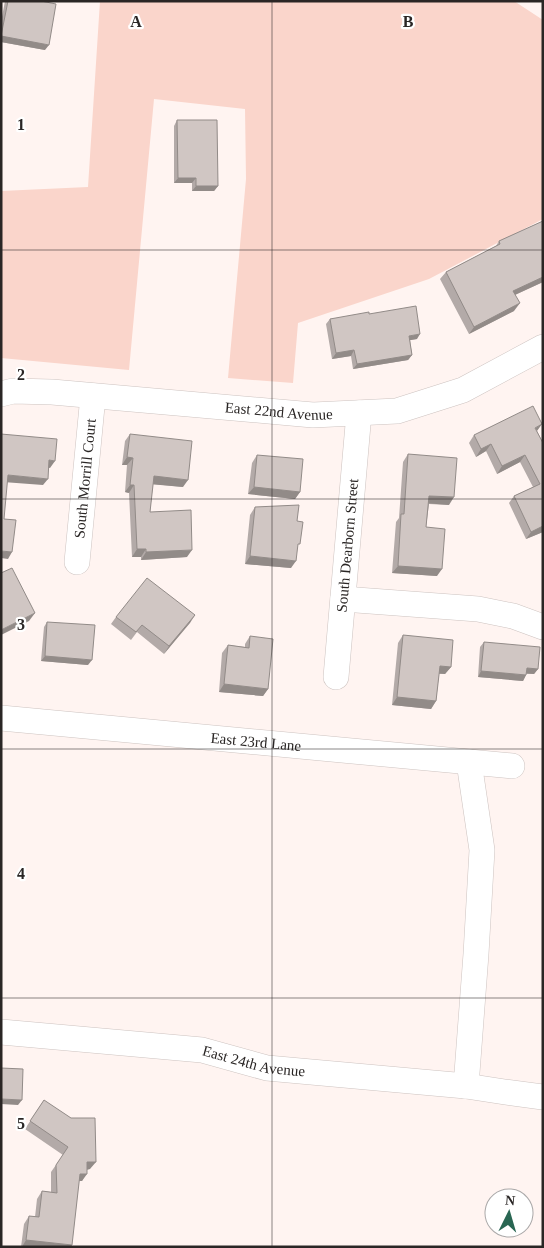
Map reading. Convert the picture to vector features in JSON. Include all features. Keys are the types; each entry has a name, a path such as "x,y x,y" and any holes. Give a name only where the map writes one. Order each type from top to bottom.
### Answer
{"street":[{"name":"East 22nd Avenue","path":"1,394 13,391 52,392 313,416 398,411 463,390 543,347"},
{"name":"South Morrill Court","path":"77,562 93,396"},
{"name":"South Dearborn Street","path":"336,678 359,413"},
{"path":"343,599 478,609 513,616 543,627"},
{"name":"East 23rd Lane","path":"1,718 512,766"},
{"path":"466,1086 482,850 468,762"},
{"name":"East 24th Avenue","path":"1,1032 202,1050 267,1068 466,1086 543,1097"}],"shaded area":[{"path":"100,1 514,1 543,20 543,219 429,279 298,323 293,383 228,378 246,179 245,109 154,99 129,370 1,358 1,191 88,187"}],"building":[{"path":"8,1 41,1 56,4 49,45 1,36"},
{"path":"177,120 217,120 218,186 196,186 196,178 178,178"},
{"path":"543,221 543,277 513,291 520,303 474,327 446,272 500,244 499,241"},
{"path":"416,306 420,334 409,336 412,355 357,364 354,350 336,353 330,319"},
{"path":"533,406 542,424 535,428 543,443 543,526 531,532 514,496 540,484 525,455 502,466 491,444 481,449 474,435"},
{"path":"1,434 57,439 55,461 49,460 48,479 8,475 4,519 16,520 12,552 1,551"},
{"path":"130,434 192,441 188,480 154,476 150,512 191,510 192,550 146,552 146,549 137,549 134,485 130,485 133,458 127,457"},
{"path":"408,454 457,458 454,497 429,496 426,527 445,529 442,569 398,566 401,514 404,514"},
{"path":"257,455 303,459 300,492 254,487"},
{"path":"299,505 297,521 303,522 296,561 250,556 255,507"},
{"path":"12,568 35,613 1,630 1,573"},
{"path":"147,578 195,615 169,646 142,625 136,632 116,617"},
{"path":"47,622 95,625 92,660 45,656"},
{"path":"403,635 453,640 451,667 440,666 436,701 397,697"},
{"path":"250,636 273,639 268,689 224,684 228,645 249,648"},
{"path":"484,642 540,647 538,669 527,668 526,675 481,671"},
{"path":"1,1068 23,1069 22,1100 1,1099"},
{"path":"44,1100 71,1118 95,1118 96,1162 87,1162 87,1174 80,1174 72,1245 26,1240 29,1216 39,1217 42,1191 57,1193 56,1165 68,1147 30,1121"}]}
